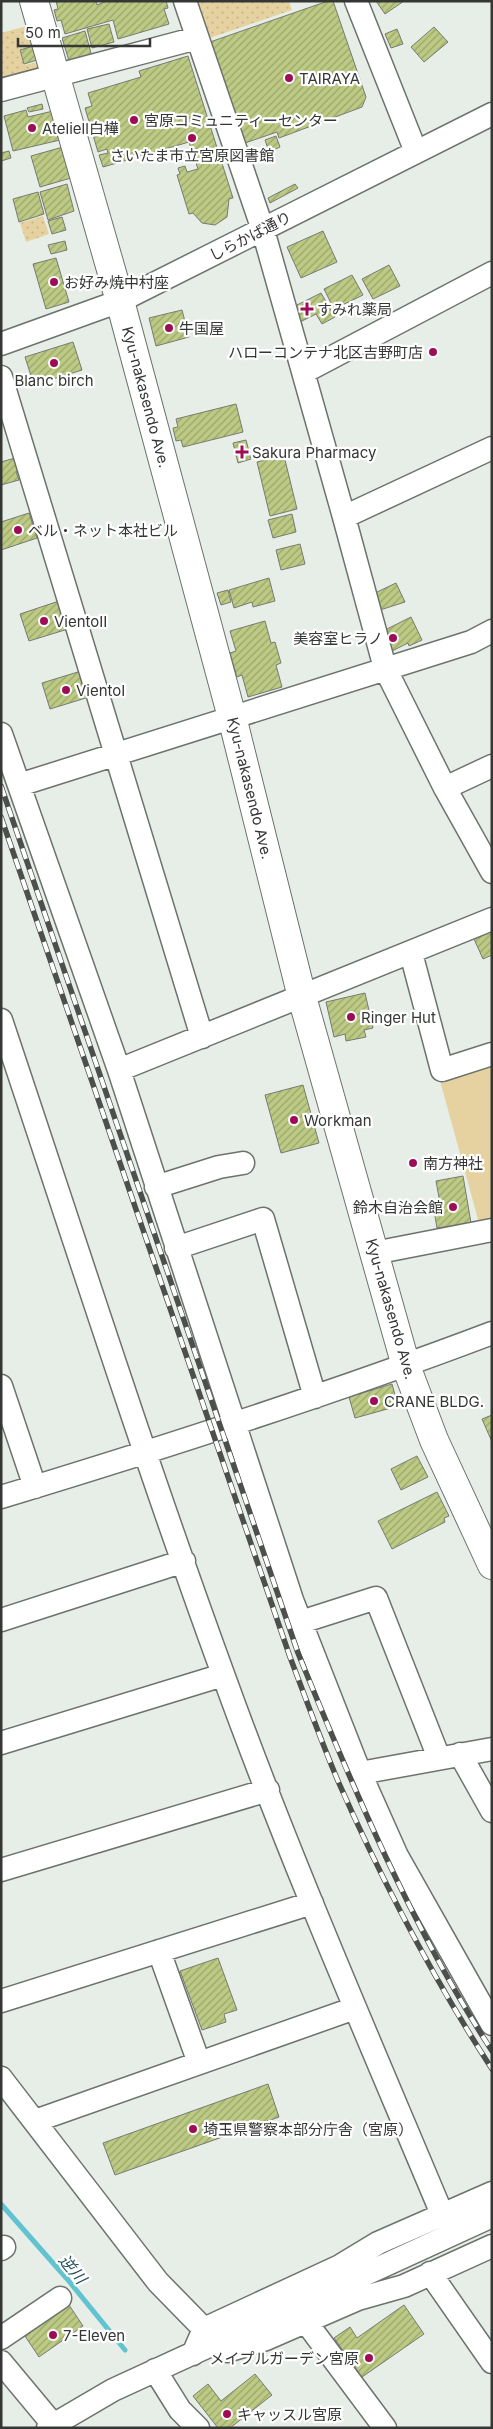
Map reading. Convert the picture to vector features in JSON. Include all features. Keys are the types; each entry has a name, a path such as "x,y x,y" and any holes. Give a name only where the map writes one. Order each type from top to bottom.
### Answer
{"main road":[{"name":"Kyu-nakasendo Ave.","path":"34,1 57,75 120,301 232,717 302,997 406,1366 434,1440 492,1565"}],"street":[{"path":"185,1 262,230 304,372 385,668 445,788 492,872"},
{"path":"356,1 416,152"},
{"path":"1,90 198,38"},
{"name":"しらかば通り","path":"1,344 120,301 492,114"},
{"path":"304,372 492,273"},
{"path":"1,377 8,423 117,754 202,1037"},
{"path":"344,517 492,448"},
{"path":"19,785 471,642 492,631"},
{"path":"1,734 118,1070 233,1424 301,1622 360,1773 397,1856 492,2024"},
{"path":"445,788 492,766"},
{"path":"118,1070 492,919"},
{"path":"411,953 442,1070 492,1054"},
{"path":"2,1024 144,1452 223,1675 312,1903 442,2214"},
{"path":"156,1186 219,1167 243,1163"},
{"path":"176,1248 262,1219 315,1396"},
{"path":"374,1253 492,1230"},
{"path":"1,1497 233,1424 406,1366 492,1332"},
{"path":"1,1386 35,1487"},
{"path":"1,1620 184,1561"},
{"path":"301,1622 376,1598 450,1756 492,1811"},
{"path":"1,1743 223,1675"},
{"path":"360,1773 492,1749"},
{"path":"1,1870 268,1790"},
{"path":"1,2001 312,1903"},
{"path":"159,1951 199,2063"},
{"path":"35,2121 355,2008"},
{"path":"1,2078 158,2282 225,2351 266,2339 358,2299 404,2286 492,2246"},
{"path":"1,2362 53,2427 80,2407 155,2370 193,2354 210,2336 340,2266 378,2243 492,2193"},
{"path":"210,2336 492,2216"},
{"path":"430,2273 492,2362"},
{"path":"1,2338 60,2298"},
{"path":"306,2322 385,2428"},
{"path":"155,2370 180,2410 198,2428"}],"shaded area":[{"path":"194,1 289,1 292,10 207,39"},
{"path":"27,26 33,45 19,50 24,65 38,62 39,66 36,71 1,80 1,33"},
{"path":"43,216 49,234 26,242 20,223"},
{"path":"492,1062 492,1221 479,1223 439,1077"}],"building":[{"path":"56,1 96,1 97,5 107,1 166,1 168,8 164,9 169,24 118,39 113,20 65,34 61,20 57,21 54,10 58,9"},
{"path":"328,1 333,1 366,97 362,107 279,138 277,132 245,143 210,42"},
{"path":"376,1 404,1 385,14"},
{"path":"109,24 114,42 92,48 87,29"},
{"path":"434,27 448,42 424,62 411,47"},
{"path":"397,29 403,44 391,48 385,34"},
{"path":"85,31 92,57 70,64 62,38"},
{"path":"33,46 37,60 24,64 20,50"},
{"path":"188,56 233,198 229,199 227,217 215,225 202,223 193,213 189,214 177,175 180,174 178,168 185,166 187,172 198,169 189,142 103,167 99,155 108,153 107,149 98,152 85,108 92,106 88,93 141,77 139,71"},
{"path":"42,104 43,109 29,112 27,108"},
{"name":"Ateliell白樺","path":"26,110 28,117 53,111 60,140 13,151 4,116"},
{"path":"276,136 280,147 269,152 265,140"},
{"path":"63,147 71,178 40,187 31,156"},
{"path":"9,151 11,158 1,161 1,153"},
{"path":"67,184 74,211 48,220 40,192"},
{"path":"295,184 298,188 270,203 268,198"},
{"path":"38,192 44,214 19,222 13,199"},
{"path":"62,217 66,230 52,234 48,221"},
{"path":"323,231 337,262 301,278 287,247"},
{"path":"65,241 67,250 51,254 48,245"},
{"path":"56,258 69,302 46,309 33,264"},
{"path":"389,265 400,286 373,299 362,279"},
{"path":"352,275 363,295 334,309 324,289"},
{"path":"321,293 335,317 322,324 316,314 296,324 291,308"},
{"path":"182,310 189,337 156,346 149,318"},
{"name":"Blanc birch","path":"73,342 82,370 34,385 25,357"},
{"path":"236,404 243,432 183,447 181,440 176,441 173,428 178,427 176,419"},
{"path":"246,440 251,459 238,463 233,443"},
{"path":"284,456 297,509 270,516 257,462"},
{"path":"15,458 19,471 16,472 19,480 1,485 1,462"},
{"name":"ベル・ネット本社ビル","path":"29,513 37,538 1,550 1,522"},
{"path":"292,514 296,532 273,538 268,520"},
{"path":"300,544 305,564 281,570 276,550"},
{"path":"269,578 275,601 253,607 252,602 234,608 229,590"},
{"path":"396,583 405,602 380,610 373,594"},
{"path":"228,590 231,602 221,605 217,593"},
{"name":"VientoⅡ","path":"59,601 68,629 29,641 20,614"},
{"path":"411,617 422,640 409,646 408,643 392,651 383,631"},
{"path":"265,621 271,643 275,642 281,663 276,665 282,687 248,697 242,675 237,677 230,653 236,651 230,631"},
{"name":"VientoⅠ","path":"81,671 89,697 50,709 42,683"},
{"path":"492,931 492,955 483,959 474,939"},
{"path":"365,993 373,1028 364,1030 366,1037 346,1041 345,1034 334,1037 326,1002"},
{"path":"303,1085 319,1143 281,1153 265,1095"},
{"path":"463,1176 471,1223 437,1228 433,1204 440,1203 436,1181"},
{"name":"CRANE BLDG.","path":"392,1384 398,1406 355,1418 349,1397"},
{"path":"492,1415 492,1442 482,1419"},
{"path":"417,1456 428,1477 401,1490 391,1469"},
{"path":"437,1492 449,1516 444,1518 445,1522 392,1549 378,1521"},
{"path":"218,1958 237,2010 224,2014 226,2022 202,2030 180,1971"},
{"path":"268,2084 279,2117 115,2175 103,2143"},
{"path":"69,2305 83,2326 39,2357 25,2336"},
{"name":"メイプルガーデン宮原","path":"404,2305 424,2334 362,2377 334,2338 350,2327 357,2338"},
{"name":"キャッスル宮原","path":"255,2374 272,2395 230,2428 218,2428 193,2396 208,2384 221,2401"}],"waterway":[{"name":"逆川","path":"1,2204 68,2280 125,2350"}],"railway":[{"path":"1,786 298,1653 363,1806 410,1906 435,1955 492,2051"},
{"path":"1,817 290,1657 326,1751 372,1855 409,1928 449,2000 492,2069"}],"place":[{"name":"TAIRAYA","path":"289,78"},
{"name":"宮原コミュニティーセンター","path":"134,120"},
{"name":"Ateliell白樺","path":"32,128"},
{"name":"さいたま市立宮原図書館","path":"192,138"},
{"name":"お好み焼中村座","path":"54,282"},
{"name":"すみれ薬局","path":"307,309"},
{"name":"牛国屋","path":"169,328"},
{"name":"ハローコンテナ北区吉野町店","path":"433,352"},
{"name":"Blanc birch","path":"54,363"},
{"name":"Sakura Pharmacy","path":"242,452"},
{"name":"ベル・ネット本社ビル","path":"18,530"},
{"name":"VientoⅡ","path":"44,621"},
{"name":"美容室ヒラノ","path":"393,638"},
{"name":"VientoⅠ","path":"66,690"},
{"name":"Ringer Hut","path":"351,1017"},
{"name":"Workman","path":"294,1120"},
{"name":"南方神社","path":"413,1163"},
{"name":"鈴木自治会館","path":"453,1207"},
{"name":"CRANE BLDG.","path":"374,1401"},
{"name":"埼玉県警察本部分庁舎（宮原）","path":"193,2129"},
{"name":"7-Eleven","path":"53,2335"},
{"name":"メイプルガーデン宮原","path":"369,2358"},
{"name":"キャッスル宮原","path":"227,2414"}]}
